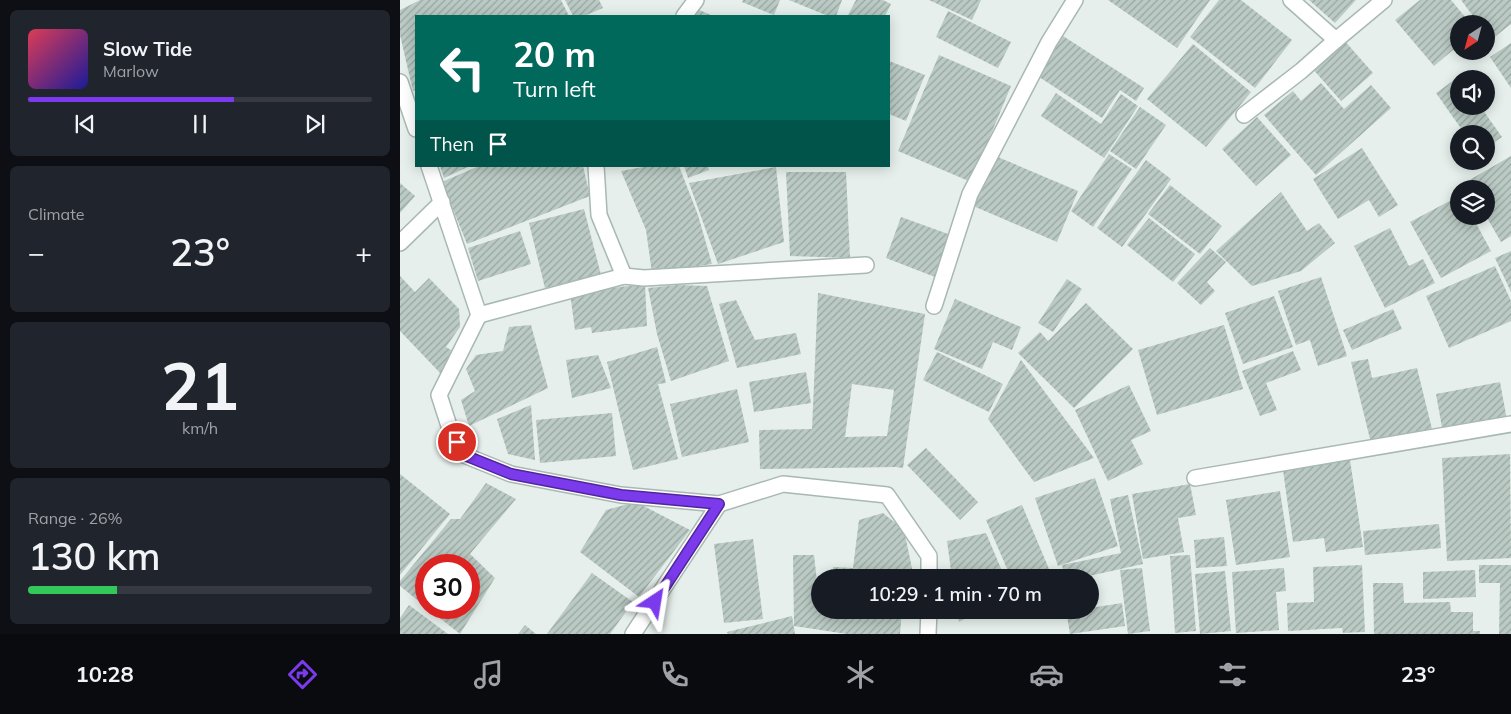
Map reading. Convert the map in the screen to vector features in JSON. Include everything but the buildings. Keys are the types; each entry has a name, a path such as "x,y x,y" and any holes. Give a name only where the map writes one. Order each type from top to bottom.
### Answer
{"street":[{"path":"685,15 696,0"},
{"path":"934,306 970,194 1049,42 1075,0"},
{"path":"1290,0 1336,40"},
{"path":"1244,115 1301,71 1384,0"},
{"path":"400,82 415,125"},
{"path":"429,167 478,315 439,395 450,428 464,455 511,474 621,495 719,504 783,484 887,495 929,556 928,569"},
{"path":"596,167 599,215 624,276"},
{"path":"400,243 442,202"},
{"path":"478,315 624,276 644,278 866,265"},
{"path":"1195,478 1511,424"},
{"path":"633,634 719,504"},
{"path":"928,619 928,634"}],"route":[{"path":"457,442 464,455 511,474 621,495 719,504 655,602"}]}
